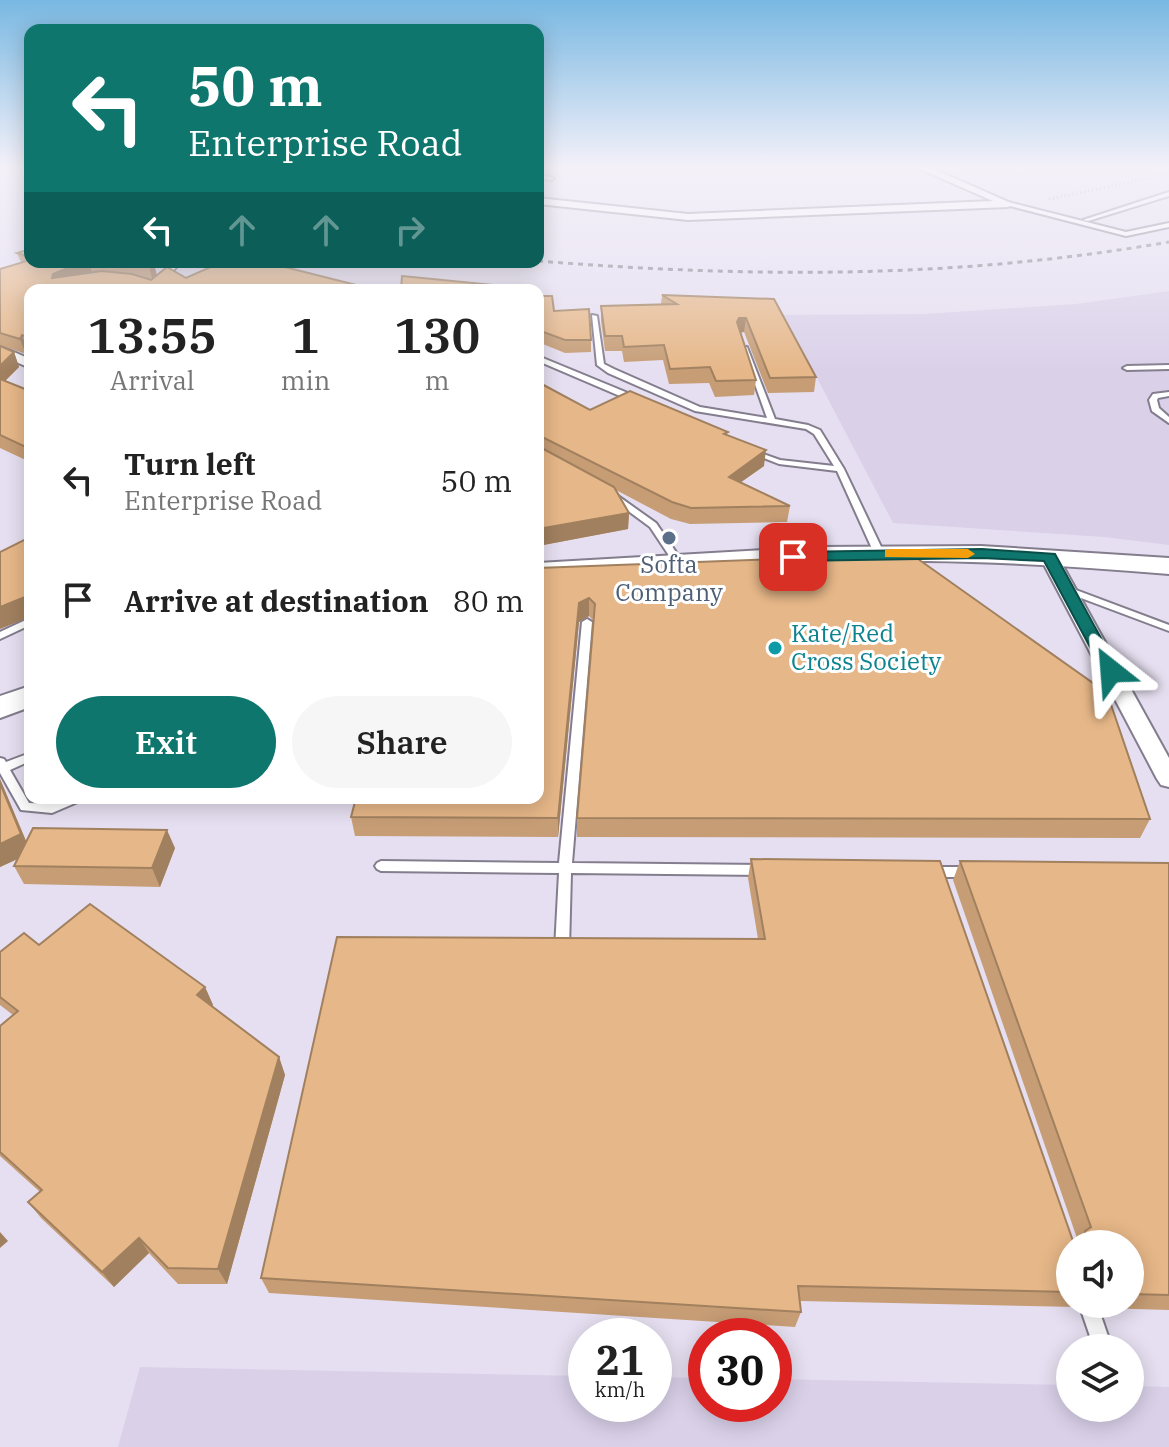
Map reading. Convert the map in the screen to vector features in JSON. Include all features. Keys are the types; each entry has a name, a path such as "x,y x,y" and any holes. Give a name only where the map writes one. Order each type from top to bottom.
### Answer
{"main road":[{"path":"544,571 677,561 879,553 1049,557 1169,566"},
{"path":"0,707 24,698"}],"street":[{"path":"0,350 24,361"},
{"path":"1049,557 1169,779"}],"lane":[{"path":"158,284 172,268"},
{"path":"594,316 601,365 611,371 698,409 771,419 817,432 840,469 879,553"},
{"path":"741,336 771,419"},
{"path":"544,361 645,403"},
{"path":"1127,368 1169,367"},
{"path":"1169,394 1156,396 1153,400 1155,409 1169,421"},
{"path":"740,445 779,462 840,469"},
{"path":"602,489 653,525 677,561"},
{"path":"1067,590 1169,628"},
{"path":"547,949 570,949 565,868 587,622"},
{"path":"0,636 24,624"},
{"path":"24,759 1,766 25,807 52,809 63,804"},
{"path":"381,866 784,870"},
{"path":"910,872 944,879 987,872"}],"shaded area":[{"path":"1169,291 1169,545 1104,537 893,523 784,315 925,314 1076,304"},
{"path":"140,1367 568,1376 568,1422 672,1422 672,1377 688,1378 688,1422 792,1422 792,1379 1056,1385 1056,1422 1144,1422 1144,1386 1169,1387 1169,1447 118,1447"}],"building":[{"path":"24,262 24,268 69,268 53,274 52,278 102,271 132,274 151,280 166,268 186,278 208,268 289,268 352,284 24,284 24,336 20,339 0,333 0,269"},
{"path":"402,276 484,284 401,284"},
{"path":"662,295 774,299 816,377 770,378 746,318 739,318 737,322 756,380 716,381 710,367 670,369 664,345 624,347 622,336 605,336 601,306 677,304"},
{"path":"544,296 552,296 554,311 589,309 591,340 565,340 544,332"},
{"path":"0,346 14,352 0,366"},
{"path":"0,379 24,389 24,446 0,435"},
{"path":"544,385 590,410 630,391 766,450 729,477 790,506 691,508 672,502 544,438"},
{"path":"544,449 614,487 629,513 544,528"},
{"path":"24,540 24,597 0,607 0,552"},
{"name":"Kate/Red Cross Society","path":"911,554 1107,693 1150,819 577,818 595,604 589,598 579,603 558,818 351,817 354,804 544,804 544,568"},
{"path":"0,783 21,834 0,844"},
{"path":"33,828 167,830 152,868 14,866"},
{"path":"751,859 940,861 1069,1230 1056,1230 1056,1292 798,1286 801,1312 261,1278 337,937 765,939"},
{"path":"960,861 1169,863 1169,1295 1144,1294 1144,1230 1086,1230 1091,1227"},
{"path":"90,904 205,987 197,995 279,1057 218,1269 168,1268 139,1238 102,1272 28,1202 42,1190 0,1152 0,1026 18,1011 0,997 0,952 24,933 39,945"}],"railway":[{"path":"544,261 698,270 854,272 1010,263 1169,242"}],"slow traffic":[{"path":"891,553 968,554"}],"place":[{"name":"Softa Company","path":"669,538"},
{"name":"Kate/Red Cross Society","path":"775,648"}],"route":[{"path":"793,557 879,553 1049,557 1111,671"}]}
